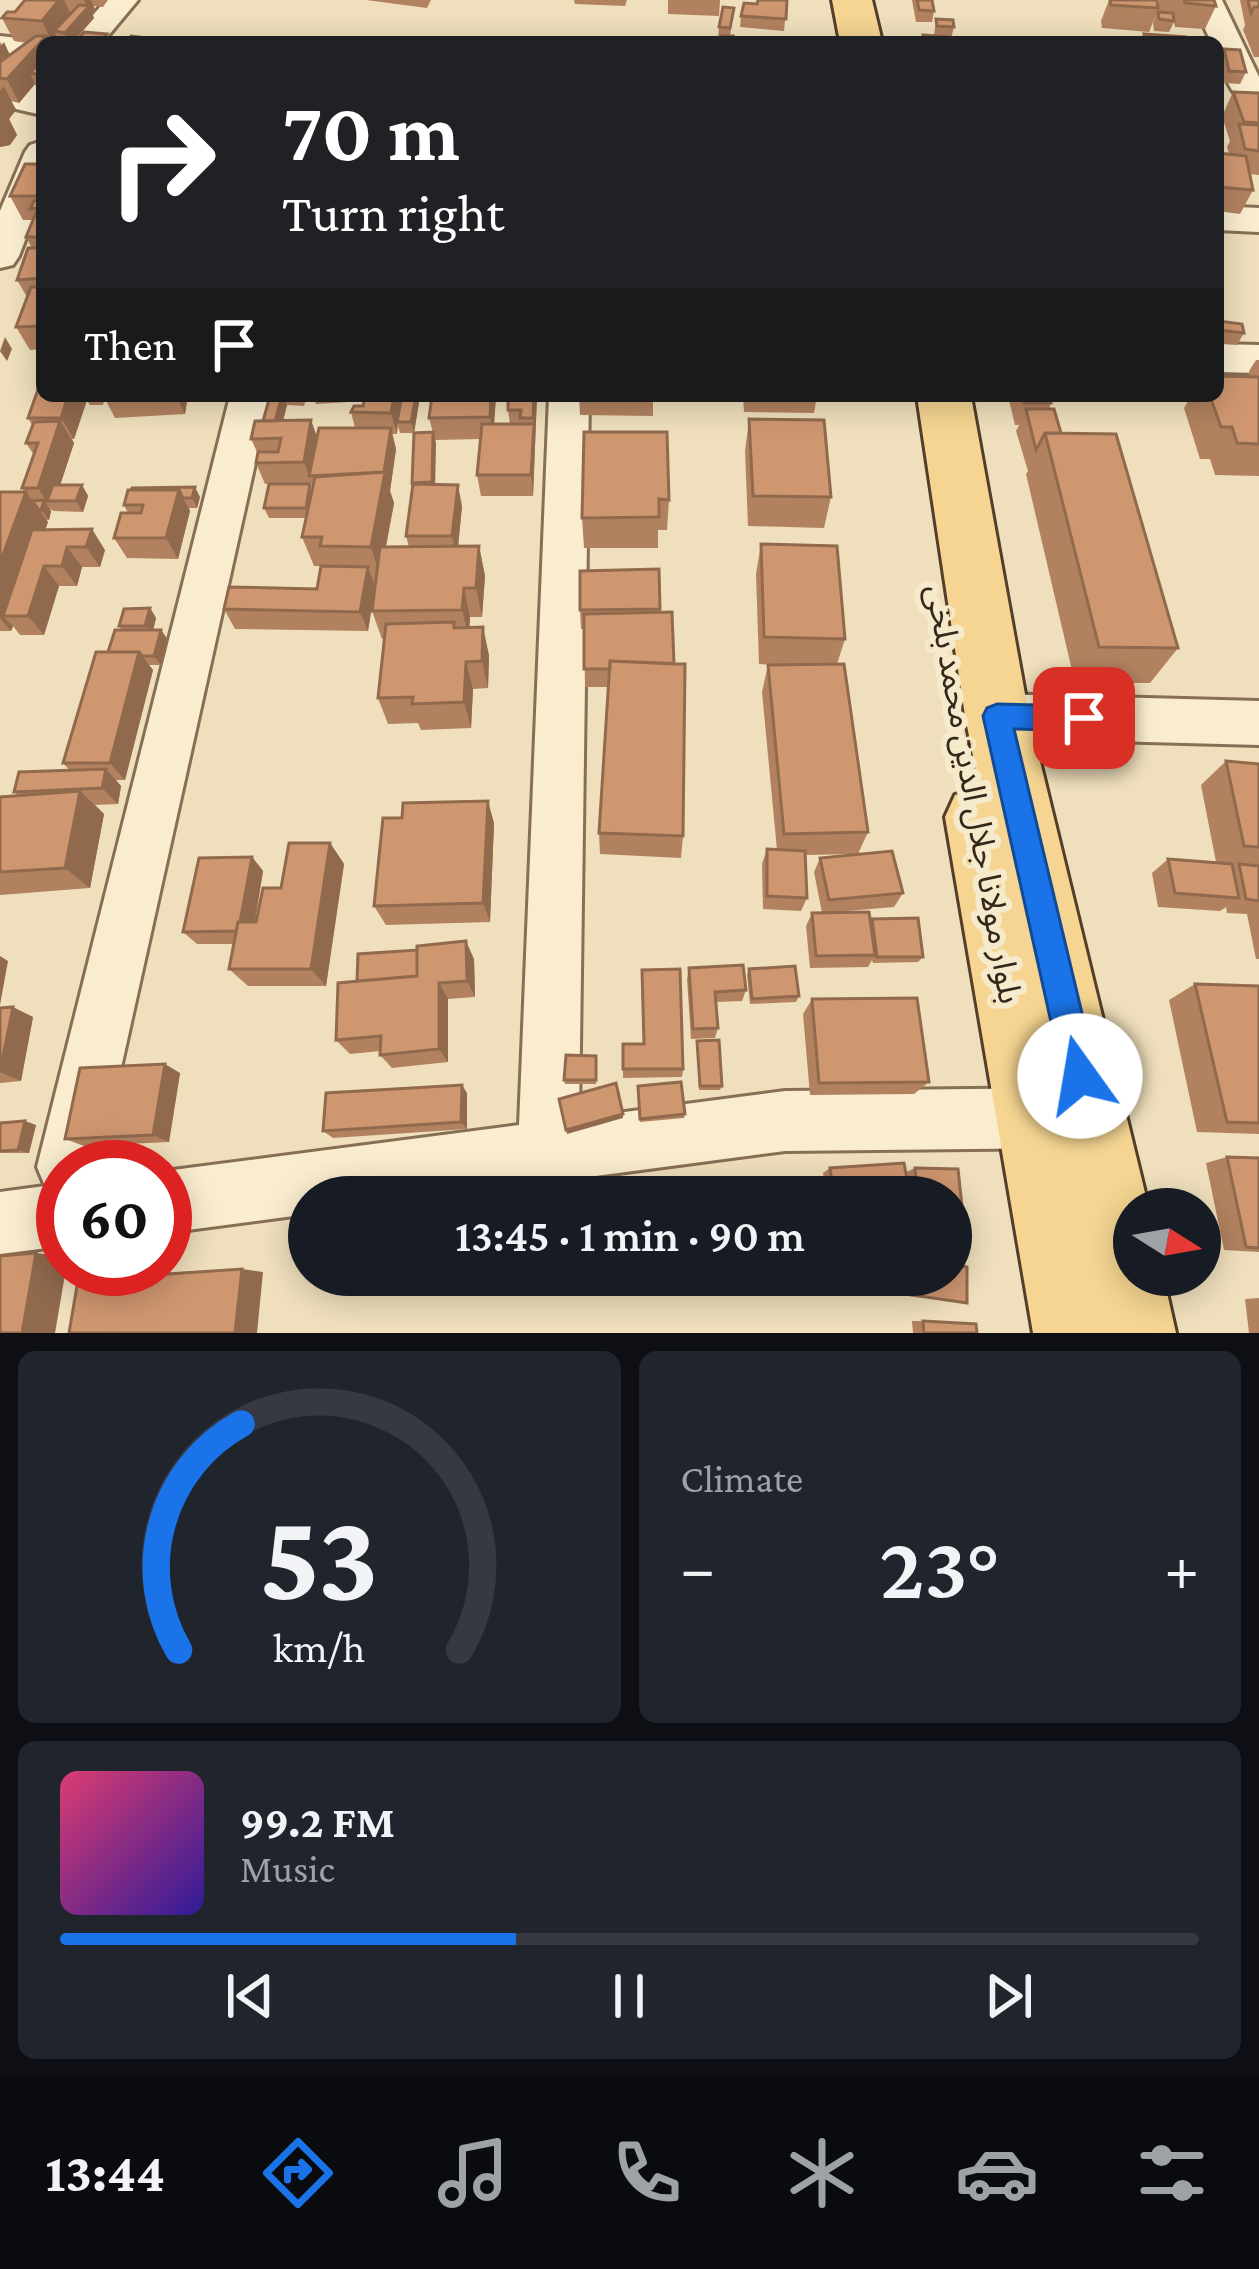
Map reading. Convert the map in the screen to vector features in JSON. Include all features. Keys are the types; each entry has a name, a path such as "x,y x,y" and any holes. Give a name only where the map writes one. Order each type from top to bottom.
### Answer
{"main road":[{"path":"829,0 836,36"},
{"path":"852,0 860,36"},
{"name":"بلوار مولانا جلال الدین محمد بلخی","path":"903,402 1062,1118 1132,1333"},
{"name":"بلوار مولانا جلال الدین محمد بلخی","path":"945,402 1062,1118 1076,1333"}],"street":[{"path":"91,36 123,0"},
{"path":"1207,0 1221,36"},
{"path":"1224,43 1246,98"},
{"path":"0,44 36,47"},
{"path":"0,256 24,173"},
{"path":"1224,218 1259,220"},
{"path":"1224,358 1259,359"},
{"path":"65,1140 249,402"},
{"path":"548,1152 569,402"},
{"path":"997,716 1259,723"},
{"path":"192,1198 785,1121 1062,1118"}],"building":[{"path":"25,0 59,0 42,21 2,18"},
{"path":"758,0 787,0 786,19 741,16 744,3 757,4"},
{"path":"917,0 932,0 934,11 919,10"},
{"path":"1110,0 1157,0 1158,8 1111,5"},
{"path":"1214,0 1216,6 1185,3"},
{"path":"79,5 89,6 65,33 54,31"},
{"path":"723,7 734,8 730,28 719,27"},
{"path":"1158,12 1173,13 1174,21 1159,19"},
{"path":"936,19 953,20 954,27 937,26"},
{"path":"36,36 36,47 7,79 0,78 0,62"},
{"path":"1224,49 1240,50 1246,72 1229,71"},
{"path":"1233,92 1259,93 1259,123 1244,122"},
{"path":"1239,124 1259,125 1259,151 1245,149"},
{"path":"1224,154 1246,156 1253,190 1224,188"},
{"path":"25,164 36,164 36,196 10,196"},
{"path":"36,213 36,237 26,237"},
{"path":"28,248 36,248 36,278 17,280"},
{"path":"31,287 36,287 36,326 16,327"},
{"path":"1224,322 1242,324 1244,333 1224,331"},
{"path":"1224,376 1259,377 1259,444 1237,443 1232,427 1221,427 1212,402 1224,402"},
{"path":"36,395 36,402 66,402 61,418 28,418"},
{"path":"268,402 280,402 275,421 263,421"},
{"path":"364,402 393,402 391,413 351,412 354,406"},
{"path":"401,402 415,402 411,422 397,422"},
{"path":"431,402 491,402 490,417 429,418"},
{"path":"508,402 534,402 533,418 520,418 521,410 508,410"},
{"path":"1026,409 1054,409 1061,433 1045,433 1036,450"},
{"path":"749,419 824,420 831,497 753,496"},
{"path":"311,420 304,462 256,463 258,452 278,452 281,438 251,439 255,421"},
{"path":"60,421 38,488 22,488 38,443 26,443 34,422"},
{"path":"482,424 534,424 531,475 477,475"},
{"path":"319,428 391,428 384,472 309,476"},
{"path":"433,432 432,482 412,483 414,433"},
{"path":"584,432 667,432 669,500 659,499 659,517 582,518"},
{"path":"1045,433 1116,434 1178,648 1099,647"},
{"path":"385,472 371,547 320,546 322,537 302,537 315,477"},
{"path":"269,484 310,484 306,508 264,508"},
{"path":"413,484 458,485 452,536 406,536"},
{"path":"53,485 82,485 76,501 47,501"},
{"path":"195,487 192,498 183,498 179,490 131,490 132,488"},
{"path":"128,490 179,490 166,538 114,538 121,513 141,513 143,505 124,505"},
{"path":"0,492 26,492 0,563"},
{"path":"92,529 86,547 67,547 62,566 44,566 28,616 3,616 32,530"},
{"path":"761,544 837,546 845,639 764,637"},
{"path":"479,546 476,588 464,588 462,610 372,611 380,547"},
{"path":"321,566 368,567 360,612 224,609 229,587 317,589"},
{"path":"659,569 660,609 580,610 580,571"},
{"path":"150,608 145,626 119,626 124,609"},
{"path":"672,612 674,664 610,661 610,669 584,669 584,614"},
{"path":"454,622 454,628 483,627 482,661 466,662 464,702 412,704 413,697 378,698 386,624"},
{"path":"115,630 161,630 154,656 108,652"},
{"path":"96,652 139,652 110,763 63,763"},
{"path":"610,661 685,664 683,836 599,833"},
{"path":"844,664 868,832 784,834 768,665"},
{"path":"1226,761 1259,764 1259,847 1244,846"},
{"path":"106,769 102,788 14,792 19,772"},
{"path":"80,791 65,868 0,872 0,797"},
{"path":"488,801 483,903 374,906 383,818 402,818 403,803"},
{"path":"289,843 330,843 311,969 229,969 238,922 256,922 263,888 281,888"},
{"path":"767,849 805,851 807,898 767,896"},
{"path":"892,851 903,893 829,900 820,858"},
{"path":"252,857 236,931 183,932 199,858"},
{"path":"1168,859 1232,864 1239,898 1175,893"},
{"path":"1239,864 1259,866 1259,901 1246,899"},
{"path":"869,912 875,955 816,956 812,913"},
{"path":"918,918 923,957 877,957 872,919"},
{"path":"466,941 467,981 439,983 439,1049 380,1055 381,1036 336,1040 338,983 417,976 417,946"},
{"path":"417,950 417,976 357,981 358,954"},
{"path":"743,965 746,990 715,992 718,1028 693,1029 689,968"},
{"path":"795,966 799,996 752,999 749,969"},
{"path":"680,969 683,1069 623,1069 623,1044 644,1044 642,970"},
{"path":"1195,984 1259,986 1259,1123 1227,1122"},
{"path":"917,998 929,1082 819,1083 812,999"},
{"path":"13,1007 0,1071 0,1008"},
{"path":"719,1040 722,1086 700,1086 697,1041"},
{"path":"566,1055 596,1056 596,1080 564,1080"},
{"path":"165,1064 153,1135 65,1139 80,1068"},
{"path":"681,1082 685,1114 640,1119 638,1086"},
{"path":"616,1083 623,1114 566,1130 559,1099"},
{"path":"462,1085 461,1122 323,1131 326,1093"},
{"path":"25,1121 18,1150 0,1151 0,1123"},
{"path":"1227,1157 1259,1158 1259,1248 1246,1247"},
{"path":"904,1163 906,1176 831,1176 830,1168"},
{"path":"915,1168 958,1169 959,1176 916,1176"},
{"path":"36,1253 22,1333 0,1333 0,1256"},
{"path":"242,1269 235,1333 69,1333 75,1296 192,1296 192,1272"},
{"path":"919,1296 967,1296 967,1303"},
{"path":"923,1321 976,1324 977,1333 924,1333"}],"route":[{"path":"1080,1076 997,716 1084,718"}]}
